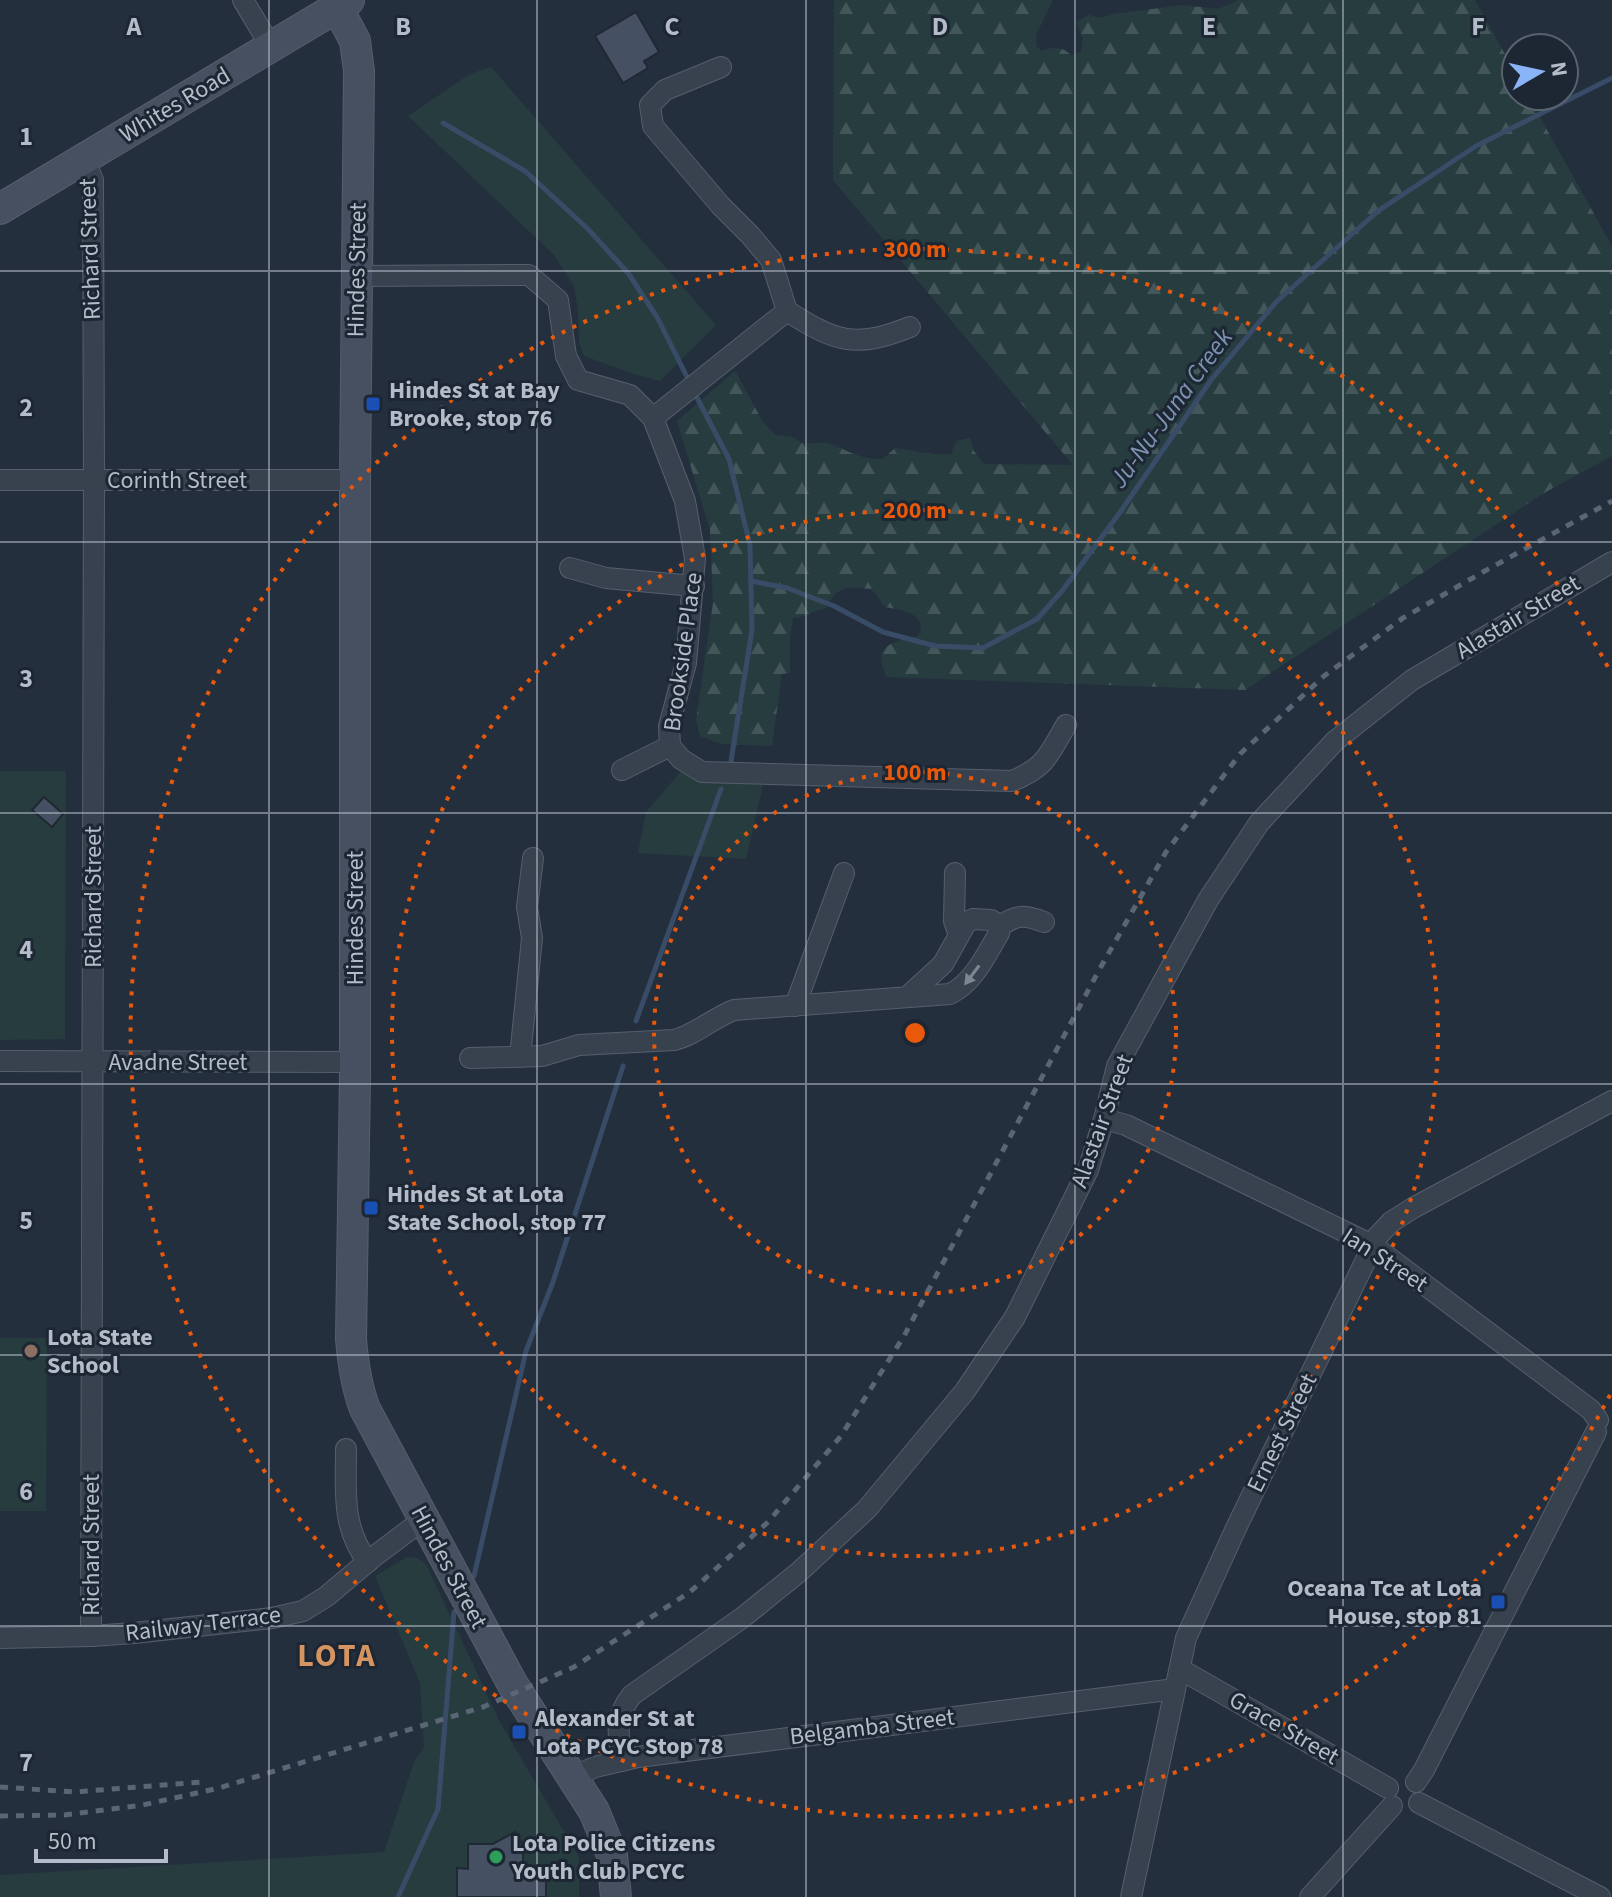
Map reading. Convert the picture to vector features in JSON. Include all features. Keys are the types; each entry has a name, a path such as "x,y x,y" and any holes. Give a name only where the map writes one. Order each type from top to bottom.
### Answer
{"street":[{"path":"243,0 271,47"},
{"name":"Whites Road","path":"0,209 343,4"},
{"name":"Hindes Street","path":"343,4 355,41 359,71 351,1339 354,1369 365,1409 513,1685 598,1818 612,1855 616,1897"},
{"path":"721,67 665,90 650,105 653,126 771,260 787,311 816,330 853,340 864,341 910,327"},
{"name":"Richard Street","path":"84,159 93,180 91,1636"},
{"name":"Brookside Place","path":"357,276 529,275 558,300 566,356 578,380 630,395 653,418 685,501 695,558 686,663 669,726 670,746 681,759 702,772 1012,781 1030,774 1043,764 1066,725"},
{"path":"653,418 787,311"},
{"name":"Corinth Street","path":"0,480 355,480"},
{"name":"Alastair Street","path":"622,1761 618,1720 632,1695 742,1618 833,1541 867,1509 965,1391 1015,1317 1088,1170 1117,1066 1208,900 1259,823 1335,741 1412,680 1612,562"},
{"path":"570,568 606,578 694,586"},
{"name":"Brookside Place","path":"622,770 670,746"},
{"path":"520,1057 532,938 527,907 533,858"},
{"path":"795,1006 844,873"},
{"path":"955,873 954,921 959,935"},
{"path":"470,1058 542,1056 579,1045 674,1040 734,1010 950,994 961,989 973,976 999,933 1000,926 1012,917 1030,917 1044,922"},
{"path":"907,997 943,964 966,923 973,919 991,920 1000,926"},
{"name":"Avadne Street","path":"0,1061 355,1062"},
{"name":"Ernest Street","path":"1131,1897 1186,1638 1372,1245 1391,1222 1413,1208 1612,1101"},
{"name":"Ian Street","path":"1104,1119 1126,1125 1372,1245 1591,1410 1604,1425"},
{"path":"1390,1797 1399,1811 1415,1807 1424,1770 1604,1425"},
{"path":"346,1449 346,1509 357,1548 368,1562"},
{"name":"Railway Terrace","path":"0,1638 134,1633 272,1618 303,1611 327,1596 424,1519"},
{"name":"Belgamba Street","path":"572,1777 595,1767 638,1757 1177,1679"},
{"name":"Grace Street","path":"1177,1679 1390,1797"},
{"path":"1310,1897 1390,1797 1397,1778 1410,1779 1417,1793 1600,1897"}],"green space":[{"path":"834,0 1053,0 1037,33 1036,45 1041,51 1057,48 1071,55 1081,52 1083,39 1076,22 1089,15 1101,18 1183,5 1218,9 1239,0 1475,0 1500,45 1500,112 1537,112 1612,246 1612,456 1544,493 1245,690 887,677 881,658 883,652 893,643 918,636 920,622 912,614 885,607 872,589 849,588 839,591 825,609 793,618 790,673 782,674 772,746 721,744 700,736 696,720 713,603 710,530 677,421 735,371 763,422 775,435 792,437 804,444 830,444 870,459 883,459 895,448 951,454 956,441 970,438 974,451 984,464 1073,465 833,180"},
{"path":"491,67 716,325 660,381 584,356 579,342 574,286 554,255 408,116 470,74"},
{"path":"682,770 702,781 763,785 746,859 638,853 646,812"},
{"path":"0,771 66,771 65,1039 0,1040"},
{"path":"0,1338 47,1338 46,1511 0,1511"},
{"path":"407,1557 417,1558 426,1564 500,1722 579,1857 579,1897 0,1897 0,1875 384,1852 414,1762 424,1747 420,1683 375,1576"}],"building":[{"path":"636,12 659,52 644,61 648,68 623,83 595,36"},
{"path":"44,797 63,814 52,827 32,810"},
{"name":"Lota Police Citizens Youth Club PCYC","path":"515,1832 523,1846 523,1869 546,1868 546,1897 457,1897 457,1868 468,1869 468,1844 493,1844"}],"waterway":[{"name":"Ju-Nu-Juna Creek","path":"751,581 787,588 834,606 883,632 935,646 983,648 1037,619 1062,591 1121,511 1211,380 1276,302 1378,211 1476,146 1612,78"},
{"path":"443,123 525,171 588,229 628,273 657,317 690,383"},
{"path":"694,392 729,459 750,545 752,630 731,761"},
{"path":"636,1021 721,789"},
{"path":"474,1576 526,1351 553,1282 623,1066"},
{"path":"398,1897 438,1809 454,1612"}],"railway":[{"path":"0,1816 64,1815 143,1805 219,1788 483,1707 574,1667 690,1592 768,1522 841,1436 904,1336 1098,972 1166,852 1240,754 1324,676 1403,618 1612,501"},
{"path":"0,1787 75,1792 202,1782"}],"place":[{"name":"Hindes St at Bay Brooke, stop 76","path":"373,404"},
{"name":"Hindes St at Lota State School, stop 77","path":"371,1208"},
{"name":"Lota State School","path":"31,1351"},
{"name":"Oceana Tce at Lota House, stop 81","path":"1498,1602"},
{"name":"Alexander St at Lota PCYC Stop 78","path":"519,1732"},
{"name":"Lota Police Citizens Youth Club PCYC","path":"496,1857"}],"district":[{"name":"LOTA","path":"337,1656"}]}
